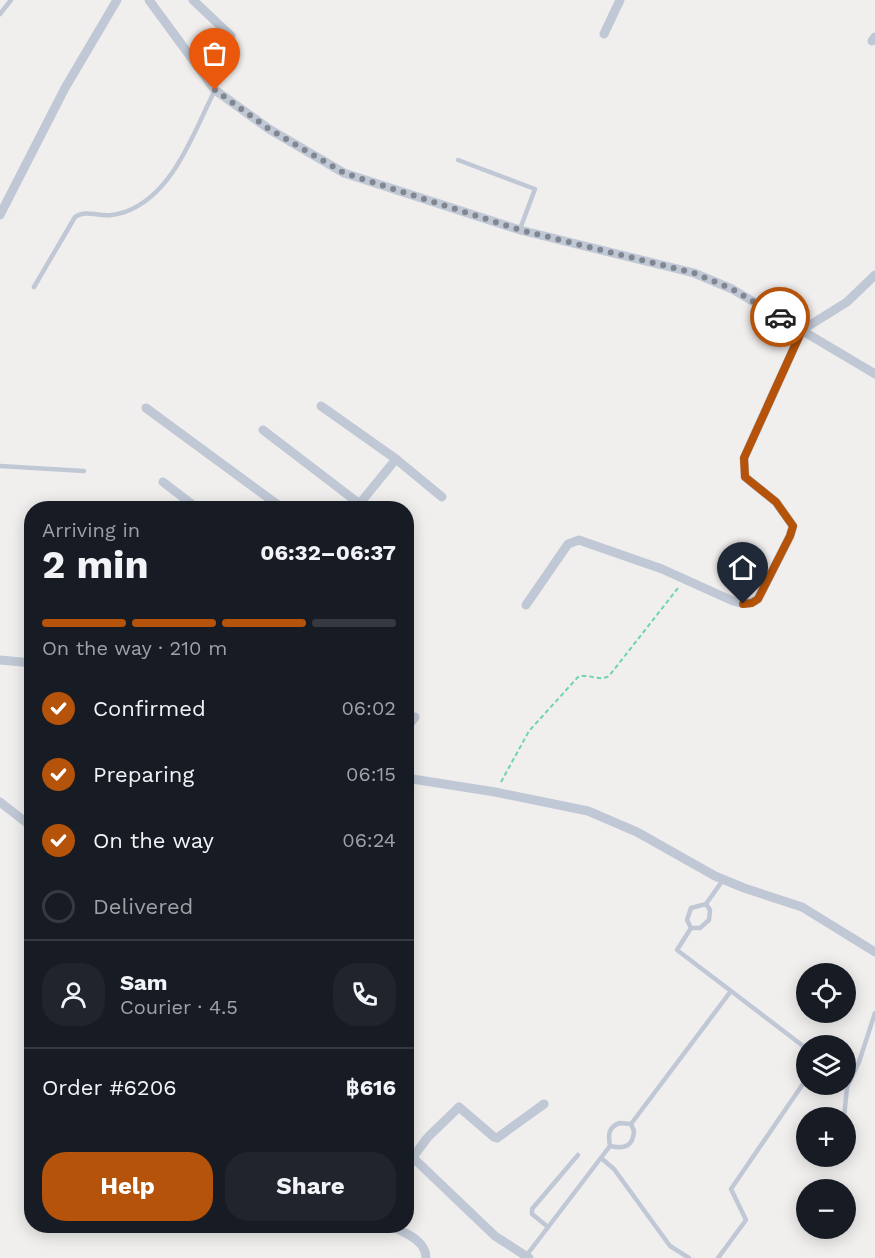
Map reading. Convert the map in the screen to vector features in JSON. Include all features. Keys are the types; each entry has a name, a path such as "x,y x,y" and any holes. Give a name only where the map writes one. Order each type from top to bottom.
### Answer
{"street":[{"path":"0,215 65,88 117,0"},
{"path":"149,0 215,90 269,129 344,173 520,230 694,273 732,289 875,374"},
{"path":"193,0 231,36"},
{"path":"604,34 620,0"},
{"path":"526,605 568,544 579,540 662,569 733,601 743,604 752,603 758,599 793,526 776,502 745,477 744,458 802,330 847,302 875,275"},
{"path":"321,406 396,459 442,497"},
{"path":"146,408 272,501"},
{"path":"263,430 352,501"},
{"path":"364,501 396,459"},
{"path":"163,482 188,501"},
{"path":"0,660 24,662"},
{"path":"414,779 495,792 588,811 637,832 723,880 802,907 875,952"},
{"path":"0,802 24,821"},
{"path":"414,1150 459,1107 497,1138 544,1104"},
{"path":"414,1158 495,1236 528,1257"},
{"path":"403,1233 421,1243 426,1252 426,1258"}],"lane":[{"path":"0,14 11,0"},
{"path":"34,287 75,217 80,213 112,215 127,211 155,192 167,180 176,167 215,90"},
{"path":"458,160 535,189 520,230"},
{"path":"0,466 84,471"},
{"path":"691,928 687,920 691,908 706,904 723,880"},
{"path":"691,928 700,928 710,920 710,910 706,904"},
{"path":"691,928 677,949 678,952 796,1041"},
{"path":"631,1124 731,991"},
{"path":"845,1107 847,1087 859,1062 875,1013"},
{"path":"718,1258 747,1220 731,1189 796,1094"},
{"path":"610,1146 619,1148 628,1147 631,1144 634,1131 631,1124"},
{"path":"528,1257 610,1146 608,1136 614,1125 631,1124"},
{"path":"548,1227 532,1214 532,1209 579,1155"},
{"path":"601,1158 614,1169 670,1246 689,1258"}],"path":[{"path":"495,792 529,731 536,723 578,677 584,675 602,679 609,676 685,579"}],"way so far":[{"path":"215,90 269,129 344,173 520,230 694,273 732,289 780,317"}],"route":[{"path":"743,604 752,603 758,599 793,526 776,502 745,477 744,458 802,330 780,317"}]}
